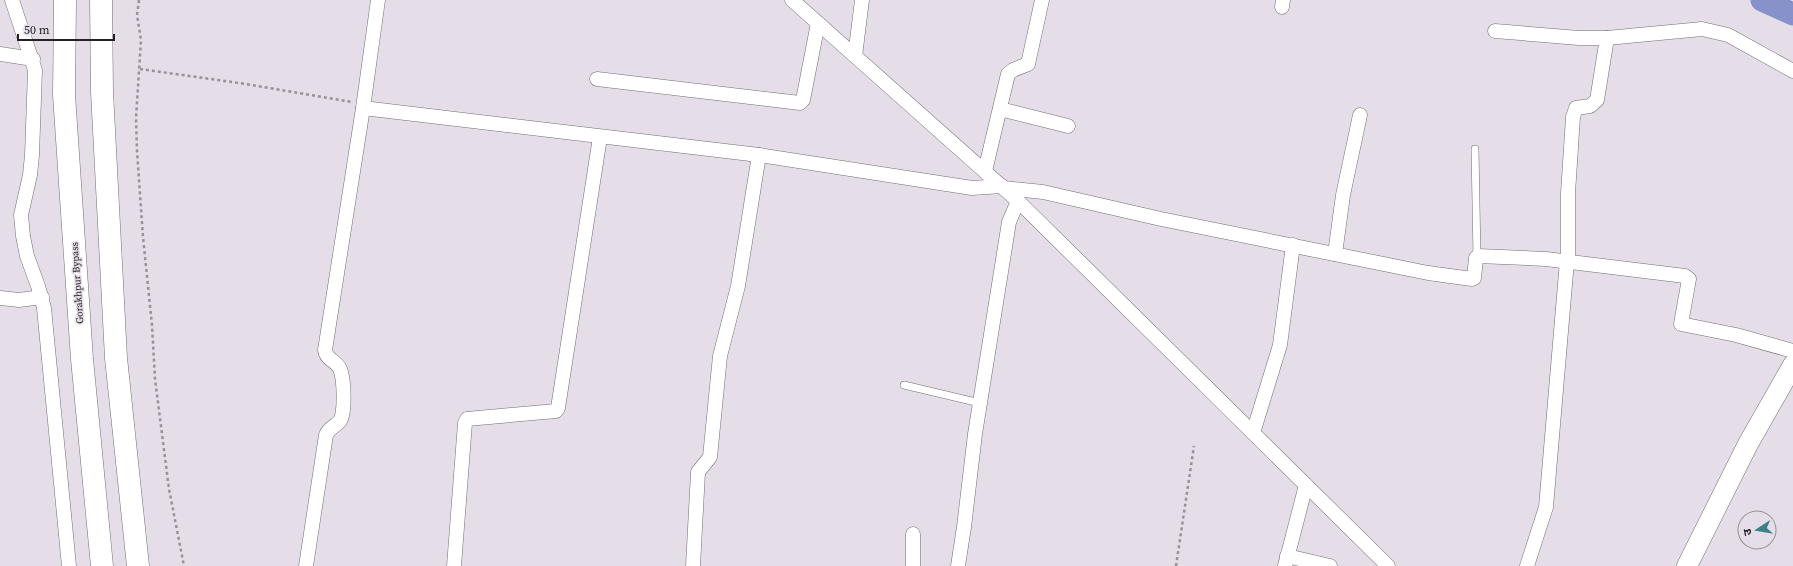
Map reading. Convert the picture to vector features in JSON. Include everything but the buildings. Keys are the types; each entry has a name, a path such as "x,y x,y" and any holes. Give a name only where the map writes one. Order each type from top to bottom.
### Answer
{"highway":[{"name":"Gorakhpur Bypass","path":"65,0 64,95 82,359 102,566"},
{"path":"101,0 102,92 116,358 138,566"}],"street":[{"path":"12,0 33,59 35,86 32,155 30,174 21,215 27,256 42,297 69,566"},
{"path":"306,566 326,435 331,427 339,422 343,413 341,374 337,365 328,358 325,350 378,0"},
{"path":"792,0 1018,201 1388,566"},
{"path":"855,56 862,0"},
{"path":"985,171 1008,74 1013,70 1028,64 1042,0"},
{"path":"598,79 800,104 803,100 818,23"},
{"path":"1495,31 1579,38 1607,38 1687,29 1713,31 1740,41 1793,71"},
{"path":"1527,566 1546,507 1567,261 1568,193 1573,116 1576,108 1590,106 1597,100 1607,38"},
{"path":"0,54 33,59"},
{"path":"363,106 600,137 760,155 972,188 1003,187 1044,192 1161,219 1428,273 1472,279 1474,278 1477,257 1546,259 1686,276 1689,279 1681,324 1736,335 1793,352"},
{"path":"1000,109 1068,126"},
{"path":"1335,254 1343,195 1360,115"},
{"path":"454,566 465,423 467,419 556,411 558,408 600,137"},
{"path":"693,566 698,472 710,457 720,356 738,286 760,155"},
{"path":"958,566 980,403 1009,222 1018,201"},
{"path":"1253,434 1280,345 1293,245"},
{"path":"0,298 19,300 42,297"},
{"path":"1687,566 1748,444 1793,365"},
{"path":"1306,485 1286,561 1330,566"},
{"path":"913,534 913,566"}],"lane":[{"path":"1475,149 1477,257"},
{"path":"904,384 980,403"}],"path":[{"path":"139,0 137,15 142,40 136,118 142,237 152,325 154,367 169,489 184,566"},
{"path":"140,69 246,84 363,106"},
{"path":"1176,566 1194,446"}],"waterway":[{"path":"1762,0 1793,14"}]}
